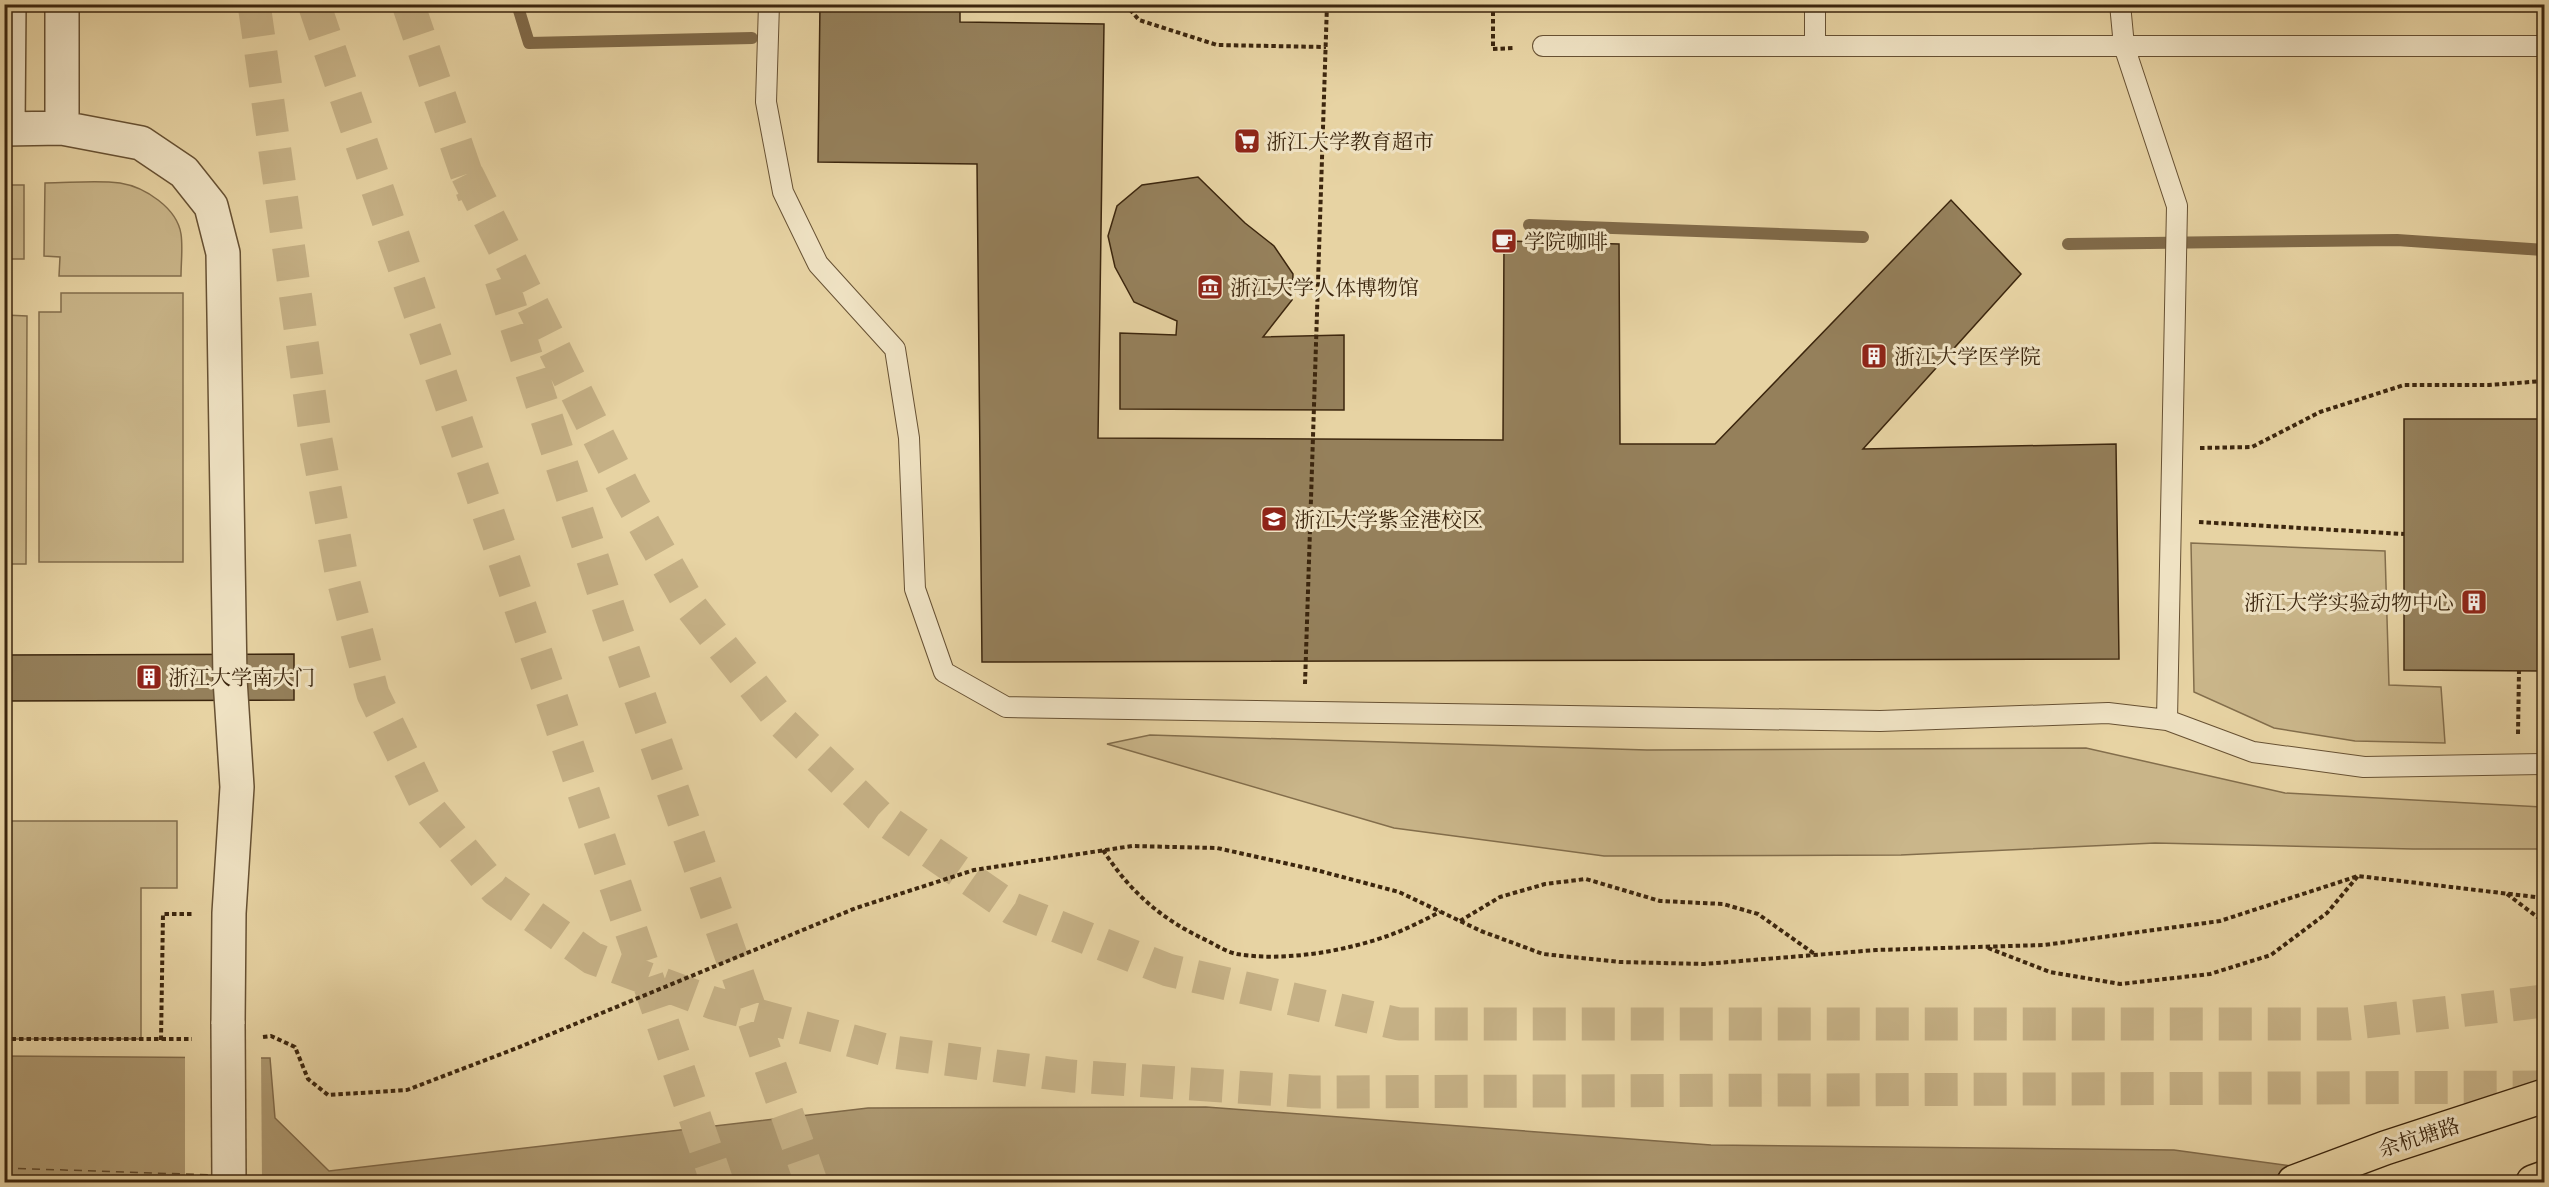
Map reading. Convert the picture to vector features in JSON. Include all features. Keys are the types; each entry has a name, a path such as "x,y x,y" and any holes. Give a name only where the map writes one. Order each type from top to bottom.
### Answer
{"main road":[{"name":"余杭塘路","path":"2294,1182 2385,1148 2544,1096"},
{"path":"2533,1182 2544,1178"}],"street":[{"path":"9,4 6,128 62,128 141,143 184,172 211,206 222,253 230,679 237,787 229,913 229,1182"},
{"path":"62,4 62,128"}],"lane":[{"path":"769,4 766,102 783,192 818,264 895,349 909,438 915,588 944,672 1006,707 1880,721 2108,713 2167,720 2253,752 2364,767 2544,764"},
{"path":"1815,4 1815,46"},
{"path":"2120,4 2124,46 2177,206 2167,720"},
{"path":"1544,46 2544,46"}],"path":[{"path":"1125,4 1139,20 1217,45 1326,46"},
{"path":"1304,711 1327,4"},
{"path":"1493,4 1493,49 1544,46"},
{"path":"2172,448 2252,447 2320,412 2404,385 2488,385 2544,381"},
{"path":"2171,520 2404,534"},
{"path":"2518,765 2519,670"},
{"path":"260,1037 271,1036 295,1047 308,1079 328,1095 407,1090 517,1048 856,908 974,870 1132,846 1217,848 1316,870 1399,892 1460,921 1543,954 1620,962 1704,964 1876,950 2044,945 2220,921 2358,876 2544,898"},
{"path":"1103,850 1116,870 1154,910 1189,933 1235,954 1267,957 1338,950 1390,935 1441,912"},
{"path":"1984,947 2050,972 2120,984 2210,974 2271,955 2327,913 2358,876"},
{"path":"1460,921 1500,897 1545,884 1586,879 1660,902 1723,904 1758,914 1816,955"},
{"path":"2507,894 2544,922"},
{"path":"161,1040 163,914"},
{"path":"4,1039 194,1039"}],"shaded area":[{"path":"45,183 120,183 140,189 158,200 167,207 181,234 181,276 59,276 60,257 44,256"},
{"path":"5,185 24,185 24,259 8,259 8,277 4,277"},
{"path":"61,293 183,293 183,562 39,562 39,312 61,312"},
{"path":"5,315 27,316 26,564 5,564"},
{"path":"2191,543 2385,551 2389,685 2441,687 2445,743 2355,741 2274,728 2194,692"},
{"path":"1150,735 1647,750 2086,748 2285,793 2544,807 2544,849 2413,849 2155,843 1901,855 1604,856 1394,828 1107,744"},
{"path":"5,821 177,821 177,888 141,888 141,1039 5,1039"},
{"path":"5,1056 270,1058 275,1118 329,1171 868,1108 1206,1107 1711,1145 2174,1150 2409,1182 5,1182"}],"pier":[{"path":"185,1055 261,1055 262,1182 185,1182"}],"building":[{"name":"浙江大学医学院","path":"820,4 960,4 960,22 1104,24 1098,438 1503,440 1504,241 1619,244 1620,444 1715,444 1951,200 2021,274 1863,449 2116,444 2119,659 982,662 977,164 818,162"},
{"path":"1173,4 1798,4 1798,9 1173,6"},
{"name":"浙江大学人体博物馆","path":"1198,177 1245,223 1274,246 1293,274 1292,300 1263,337 1344,335 1344,410 1120,409 1120,333 1176,335 1177,321 1134,302 1115,267 1108,236 1117,206 1142,185"},
{"name":"浙江大学实验动物中心","path":"2404,419 2544,419 2544,671 2404,670"},
{"name":"浙江大学南大门","path":"294,654 294,700 4,701 4,655"}],"waterway":[{"path":"517,4 529,43 752,38"},
{"path":"1529,225 1863,237"},
{"path":"2068,244 2397,240 2544,250"}],"ferry route":[{"path":"4,1168 214,1175"},
{"path":"246,1176 449,1182"}],"tunnel":[{"path":"254,4 316,440 341,572 373,694 429,809 496,890 592,958 713,1003 893,1052 1071,1076 1312,1092 2544,1087"},
{"path":"314,4 717,1182"},
{"path":"408,4 474,196"},
{"path":"467,174 628,496 691,607 783,723 878,815 1013,909 1168,970 1399,1024 2347,1024 2544,1001"},
{"path":"501,279 612,618 811,1182"}],"place":[{"name":"浙江大学教育超市","path":"1247,141"},
{"name":"学院咖啡","path":"1504,241"},
{"name":"浙江大学人体博物馆","path":"1210,287"},
{"name":"浙江大学医学院","path":"1874,356"},
{"name":"浙江大学紫金港校区","path":"1274,519"},
{"name":"浙江大学实验动物中心","path":"2474,602"},
{"name":"浙江大学南大门","path":"149,677"}]}
